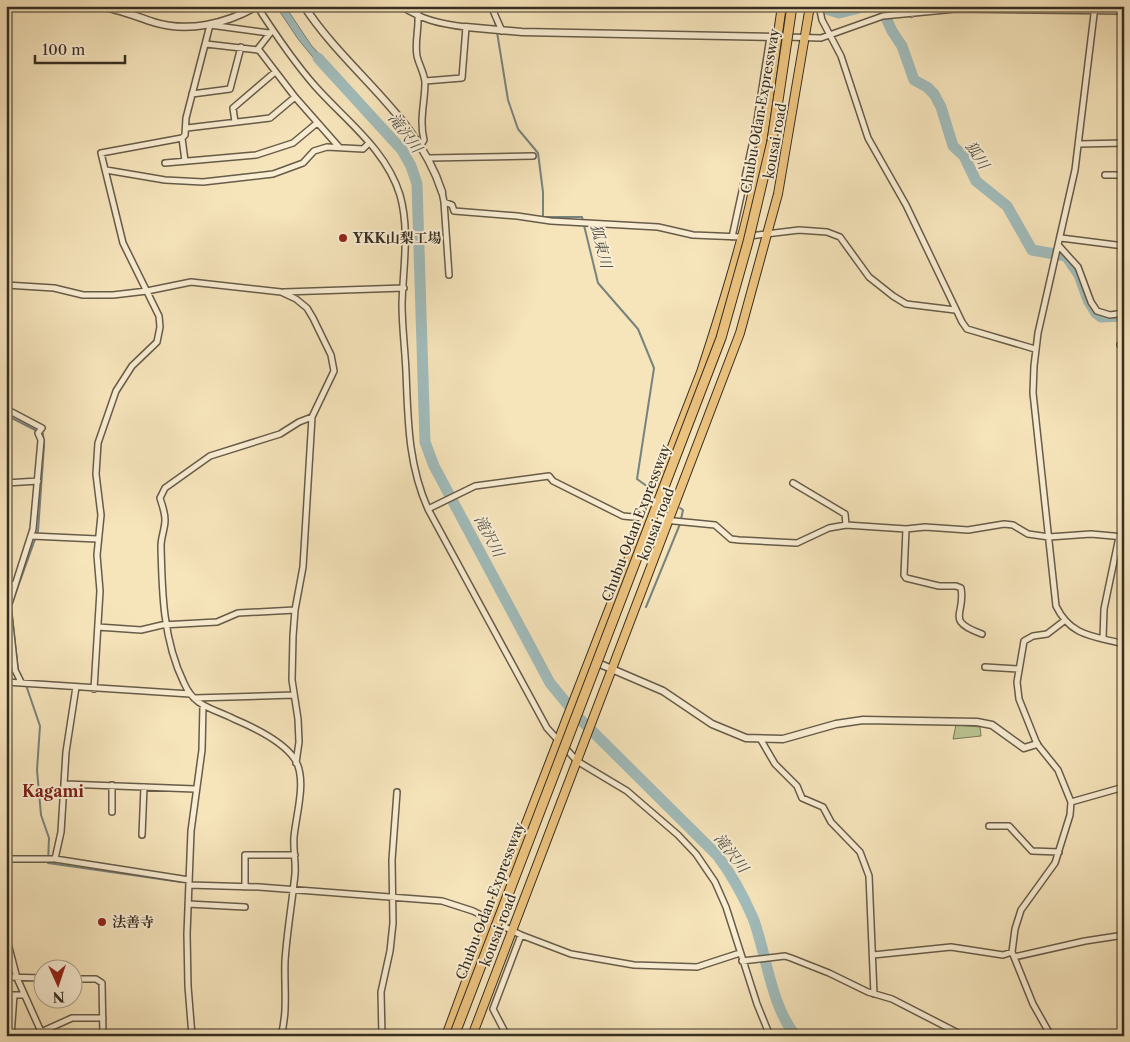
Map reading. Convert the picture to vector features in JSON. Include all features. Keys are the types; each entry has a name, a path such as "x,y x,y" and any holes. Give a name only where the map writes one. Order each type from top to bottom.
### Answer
{"highway":[{"name":"kousai road","path":"446,1036 488,919 700,372 742,237 757,170 774,37 782,6"},
{"name":"Chubu Odan Expressway","path":"454,1036 721,338 748,242 770,150 792,6"},
{"name":"kousai road","path":"472,1036 577,761 673,519 740,332 769,234 785,159 810,6"}],"street":[{"path":"97,6 156,23 176,26 210,25 271,32"},
{"path":"210,25 230,19 257,6 271,32 314,85 370,143 387,166 402,205 406,254 402,304 409,438 418,487 494,632 514,664 534,706 558,741 577,761 628,791 678,835 696,854 719,890 770,1036"},
{"path":"304,6 338,52 410,129 429,158 444,202 449,275"},
{"path":"401,6 420,18 436,23 502,32 806,38 821,38 883,16 956,9 1095,8 1124,11"},
{"path":"417,6 420,18 417,57 422,66 425,81 421,127 424,140 421,145"},
{"path":"491,6 502,32"},
{"path":"819,6 822,20 841,56 868,138 906,204 947,288 955,310 967,329 1035,349"},
{"path":"908,6 912,14"},
{"path":"1095,8 1070,196 1035,349 1033,393 1056,606 1064,621 1081,633 1124,644"},
{"path":"185,161 182,138 187,128 186,118 210,25"},
{"path":"425,81 462,78 466,27"},
{"path":"257,50 271,32"},
{"path":"732,237 774,37"},
{"path":"206,44 257,50 295,98 339,147"},
{"path":"192,94 230,89 241,47"},
{"path":"235,122 233,108 275,72"},
{"path":"187,128 270,118 295,98"},
{"path":"165,163 256,155 293,143 317,122"},
{"path":"94,688 100,590 97,539 101,515 96,457 101,429 116,391 132,366 153,347 160,335 159,316 123,243 101,153 182,138"},
{"path":"106,170 165,180 203,182 273,174 303,163 314,152 327,147 363,149 370,143"},
{"path":"1078,144 1124,143"},
{"path":"429,158 533,156"},
{"path":"1105,175 1124,175"},
{"path":"444,202 452,205 454,211 551,221 578,221 587,224 658,227 693,235 742,237 799,230 834,234 846,243 873,283 893,296 906,304 955,310"},
{"path":"1061,238 1124,246"},
{"path":"1059,246 1078,267 1091,302 1098,311 1110,315 1124,313"},
{"path":"6,285 54,288 83,295 147,291 191,282 280,292 404,288"},
{"path":"280,292 296,299 306,308 332,355 334,364 331,379 312,417 303,567 295,610 292,680 298,719 296,764 300,780 293,890 287,922 285,966 287,1005 280,1036"},
{"path":"6,409 41,426 35,536 15,585 8,612 15,670 24,682"},
{"path":"296,764 286,750 270,739 235,719 213,712 192,696 170,650 161,580 161,540 165,522 160,498 162,492 210,456 280,434 299,422 312,417"},
{"path":"428,509 475,486 549,476 553,481 623,516 715,524 731,539 792,544 829,528 846,525 906,529 925,527 968,530 1004,524 1013,525 1028,534 1049,537 1091,534 1121,537 1104,609 1103,639"},
{"path":"6,483 38,481"},
{"path":"793,483 845,514 846,525"},
{"path":"906,529 904,575 906,578 939,586 956,586 961,588 959,619 961,624 966,629 982,634"},
{"path":"35,536 97,539"},
{"path":"6,584 15,585"},
{"path":"98,627 140,630 166,625 217,622 238,613 295,610"},
{"path":"1051,1036 1033,1004 1012,952 1015,929 1021,910 1050,871 1059,852 1070,815 1071,802 1058,770 1037,744 1018,699 1019,669 1024,641 1027,638 1047,634 1064,621"},
{"path":"589,660 663,691 724,730 746,738 761,740 788,738 853,721 881,719 986,723 1024,748 1037,744"},
{"path":"985,667 1019,669"},
{"path":"6,682 192,696 294,694"},
{"path":"51,859 61,832 66,752 76,687"},
{"path":"82,979 96,979 102,983 103,1035 192,1035 188,986 188,904 195,789 202,750 203,705"},
{"path":"761,740 775,764 797,786 802,798 823,807 831,822 860,852 868,876 874,994"},
{"path":"65,784 195,789"},
{"path":"112,785 112,812"},
{"path":"142,835 144,787"},
{"path":"1071,802 1124,787"},
{"path":"382,1036 381,992 390,952 392,860 398,792"},
{"path":"989,826 1003,824 1009,826 1032,851 1059,852"},
{"path":"245,887 245,855 295,855"},
{"path":"6,859 51,859 189,883 442,900 521,935 571,954 634,965 697,967 740,953"},
{"path":"188,904 245,907"},
{"path":"507,1036 493,1009 521,935"},
{"path":"1014,958 1085,941 1124,935"},
{"path":"6,936 23,995 42,1034 72,1018 103,1018"},
{"path":"873,955 951,947 1003,954 1012,952"},
{"path":"743,961 779,957 791,958 874,994 892,999 964,1036"},
{"path":"6,977 32,978"},
{"path":"6,995 23,995"},
{"path":"11,1036 14,995"}],"green space":[{"path":"956,725 980,727 981,736 953,739"}],"water":[{"path":"276,6 285,6 311,45 330,66 325,72 298,39"}],"waterway":[{"name":"狐川","path":"823,8 839,13 867,6 881,7 892,31 902,46 914,80 927,87 934,94 941,107 953,146 964,156 976,181 1007,206 1032,250 1066,256 1079,275 1088,300 1096,313 1101,317 1124,316"},
{"name":"狐東川","path":"494,18 496,27"},
{"name":"狐東川","path":"497,32 508,100 518,129 538,153 543,192 543,217 582,217 598,283 638,329 654,368 637,479 648,487"},
{"name":"滝沢川","path":"318,58 402,150 411,166 417,184 425,442 434,466 550,683 578,717 717,855 728,870 753,918 775,995 788,1024 796,1036"},
{"path":"6,415 43,434 44,446 38,531 11,606 18,670"},
{"name":"狐東川","path":"646,607 680,524 683,510 680,508"},
{"path":"26,685 40,726 37,770 41,815 49,838 48,863 181,882"}],"place":[{"name":"YKK山梨工場","path":"343,238"},
{"name":"法善寺","path":"102,922"}],"district":[{"name":"Kagami","path":"53,791"}]}
